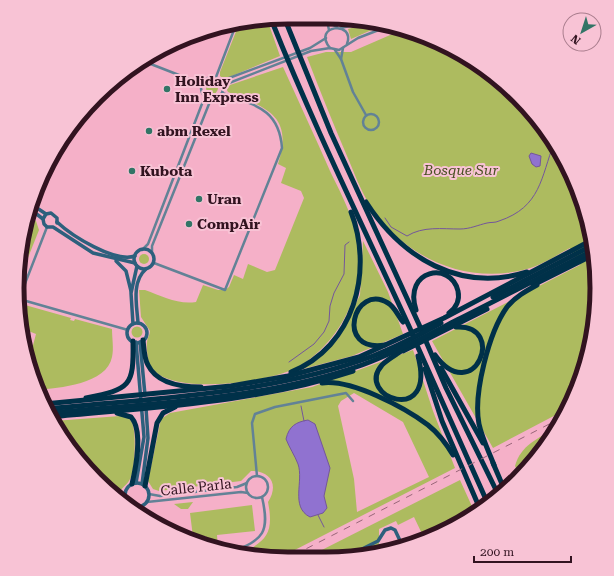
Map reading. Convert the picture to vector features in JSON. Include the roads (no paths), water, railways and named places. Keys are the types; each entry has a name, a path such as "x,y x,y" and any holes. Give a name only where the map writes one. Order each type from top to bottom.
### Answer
{"highway":[{"path":"287,24 331,133 401,285 446,388 496,490"},
{"path":"274,25 297,84 350,204 396,301 485,498"},
{"path":"358,190 376,219 399,243 418,258 444,270 476,277 499,277 519,274 545,264"},
{"path":"261,381 288,373 305,364 329,345 346,322 358,291 361,260 359,236 349,207 350,204"},
{"path":"432,331 545,264 586,243"},
{"path":"297,387 355,370 432,331 587,248"},
{"path":"55,412 154,401 208,398 264,389 347,369 432,331 588,253"},
{"path":"453,327 588,257"},
{"path":"502,484 479,425 477,406 481,374 494,335 508,306 519,295 567,268"},
{"path":"417,315 412,297 418,281 425,276 434,273 442,273 451,278 458,289 457,304 432,331"},
{"path":"401,285 436,355 494,464"},
{"path":"398,347 377,346 363,342 356,334 354,328 355,313 365,303 379,300 391,305 403,322"},
{"path":"396,301 403,322 478,504"},
{"path":"432,331 453,327 464,327 480,338 483,346 482,356 478,364 471,370 461,372 450,371 443,365 436,355"},
{"path":"138,341 148,365 161,379 170,383 200,387 220,385 232,386"},
{"path":"50,403 112,393 123,387 133,372 138,341"},
{"path":"53,409 154,401 261,381 398,347"},
{"path":"398,347 383,364 378,373 377,382 384,394 397,400 411,397 420,388 422,374 418,356"},
{"path":"143,485 153,448 154,430 161,416 167,410 175,407 221,401 328,382 351,385 414,416 428,425 447,445 468,483"},
{"path":"154,401 221,401"},
{"path":"55,403 135,403"},
{"path":"57,417 135,403"},
{"path":"58,418 118,413 131,417 136,423 137,431 134,483"}],"street":[{"path":"327,24 329,30 326,38 326,44 330,48"},
{"path":"331,24 337,28"},
{"path":"329,30 351,25"},
{"path":"341,28 348,36 346,45"},
{"path":"216,77 234,29"},
{"path":"335,50 343,48 358,38 380,29"},
{"path":"224,86 311,49 326,38"},
{"path":"221,81 311,49 330,48 335,50 341,59 353,92 366,116"},
{"path":"341,59 343,48"},
{"path":"149,63 202,84"},
{"path":"216,77 221,81 224,86 222,93 218,97 211,99 205,96 202,91 202,84 207,78 216,77"},
{"path":"154,263 225,290 282,148 281,135 273,117 264,109 222,93"},
{"path":"37,208 46,214 51,213 55,216 57,222 80,240 100,250 127,258 135,256 148,244 205,96"},
{"path":"154,263 152,246 211,99"},
{"path":"372,114 378,117 380,123 375,130 369,130 364,127 363,122 366,116 372,114"},
{"path":"35,213 43,219 44,224 47,227"},
{"path":"43,219 46,214"},
{"path":"53,227 57,222"},
{"path":"47,227 53,227 93,253 146,269"},
{"path":"24,283 47,227"},
{"path":"142,250 148,250 152,254"},
{"path":"131,293 136,265 135,256"},
{"path":"111,258 126,271 131,293 133,324"},
{"path":"138,323 136,291 140,276 154,263"},
{"path":"25,301 128,330"},
{"path":"125,495 127,488 134,483 144,437 138,341 147,331 144,326 138,323 133,324 128,330 128,336 138,341"},
{"path":"138,341 148,438 143,485 149,494 147,502 140,507"},
{"path":"257,476 252,423 255,414 275,407 346,393 353,401"},
{"path":"257,476 264,478 268,485 267,492 262,497 254,498 248,494 246,483 251,478 257,476"},
{"path":"134,483 143,485"},
{"name":"Calle Parla","path":"149,494 160,496 237,487 246,483"},
{"name":"Calle Parla","path":"147,502 241,492 248,494"},
{"path":"241,548 256,541 263,532 266,516 262,497"},
{"path":"360,550 378,541 385,530 391,528 395,530 400,541"}],"waterway":[{"path":"385,218 391,227 407,236 426,229 460,229 498,222 513,215 523,208 531,199 542,179 552,150"},
{"path":"289,362 314,344 324,332 329,321 330,306 334,293 344,274 345,245 349,242"},
{"path":"301,406 304,421"},
{"path":"318,515 324,527"}],"railway":[{"path":"300,552 554,422"}],"place":[{"name":"Holiday Inn Express","path":"167,89"},
{"name":"abm Rexel","path":"149,131"},
{"name":"Kubota","path":"132,171"},
{"name":"Uran","path":"199,199"},
{"name":"CompAir","path":"189,224"}],"park label":[{"name":"Bosque Sur","path":"461,170"}]}
